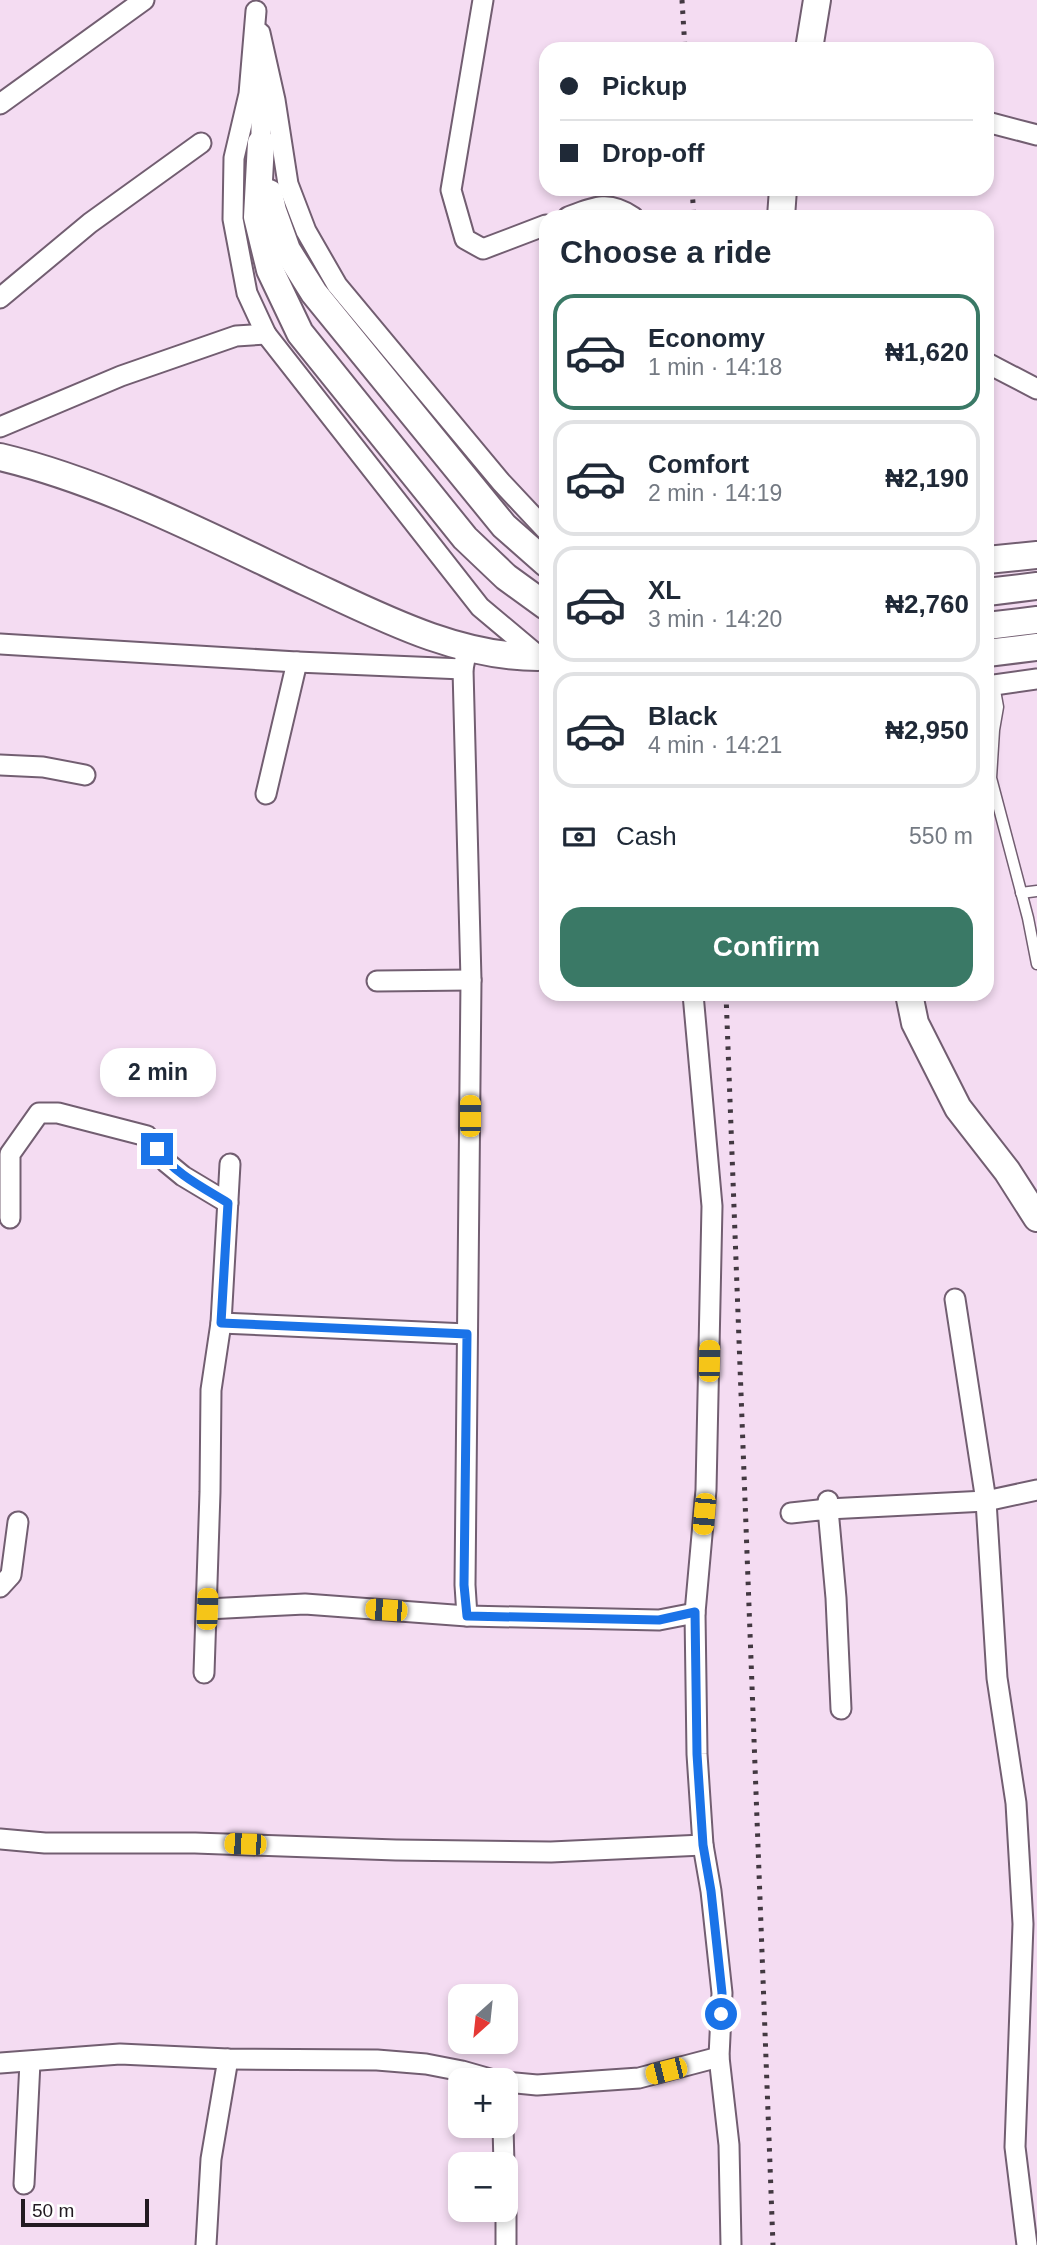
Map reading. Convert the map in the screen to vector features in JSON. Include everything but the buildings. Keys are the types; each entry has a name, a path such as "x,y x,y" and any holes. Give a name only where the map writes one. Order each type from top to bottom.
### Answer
{"main road":[{"path":"810,42 817,0"},
{"path":"261,143 272,211 287,250 331,316 504,526 539,557"},
{"path":"261,143 257,217 270,270 300,333 465,538 506,577 539,601"},
{"path":"0,457 30,464 132,502 380,616 465,659 539,659"},
{"path":"994,559 1037,555"},
{"path":"994,591 1037,586"},
{"path":"994,625 1037,620"},
{"path":"994,652 1037,647"},
{"path":"910,1001 915,1023 958,1108 1007,1171 1037,1218"}],"street":[{"path":"0,104 144,0"},
{"path":"483,0 451,190 465,239 477,247 483,249 539,228"},
{"path":"257,6 261,57 261,143"},
{"path":"257,6 249,94 234,158 233,219 247,293 266,334 480,607 539,656"},
{"path":"257,6 288,184 306,231 337,285 501,482 539,523"},
{"path":"994,124 1037,135"},
{"path":"0,298 90,223 201,143"},
{"path":"591,210 604,206 623,210"},
{"path":"0,427 121,376 236,337 266,334"},
{"path":"994,367 1037,389"},
{"path":"0,644 297,662 465,659 471,980 464,1585 467,1616"},
{"path":"266,794 297,662"},
{"path":"994,685 1037,679"},
{"path":"0,765 43,767 85,775"},
{"path":"377,981 471,980"},
{"path":"693,1001 712,1206 706,1490 695,1612 697,1754 703,1845 722,1993 719,2057 729,2145 731,2245"},
{"path":"10,1218 10,1154 39,1113 58,1113 147,1136 166,1162 183,1176 228,1203"},
{"path":"204,1673 211,1390 221,1323 230,1164"},
{"path":"956,1299 986,1501 997,1678 1016,1804 1028,1992 1020,2038 1015,2147 1027,2245"},
{"path":"221,1323 467,1334"},
{"path":"791,1513 828,1505 986,1501 1037,1490"},
{"path":"828,1505 841,1709"},
{"path":"0,1587 11,1575 18,1522"},
{"path":"207,1609 305,1604 467,1616 659,1620 695,1612"},
{"path":"0,1839 46,1843 195,1843 551,1852 703,1845"},
{"path":"0,2063 120,2054 228,2059 377,2060 448,2068"},
{"path":"518,2083 537,2085 639,2078 719,2057"},
{"path":"206,2245 211,2160 228,2059"},
{"path":"24,2184 30,2062"},
{"path":"506,2222 506,2245"}],"lane":[{"path":"994,694 998,707 994,730"},
{"path":"994,790 1037,964"},
{"path":"1021,893 1037,891"}],"railway":[{"path":"682,0 685,42"},
{"path":"692,196 694,210"},
{"path":"726,1001 773,2245"}],"route":[{"path":"157,1149 166,1162 183,1176 228,1203 221,1323 467,1334 464,1585 467,1616 659,1620 695,1612 697,1754 703,1845 722,1993 721,2014"}]}
